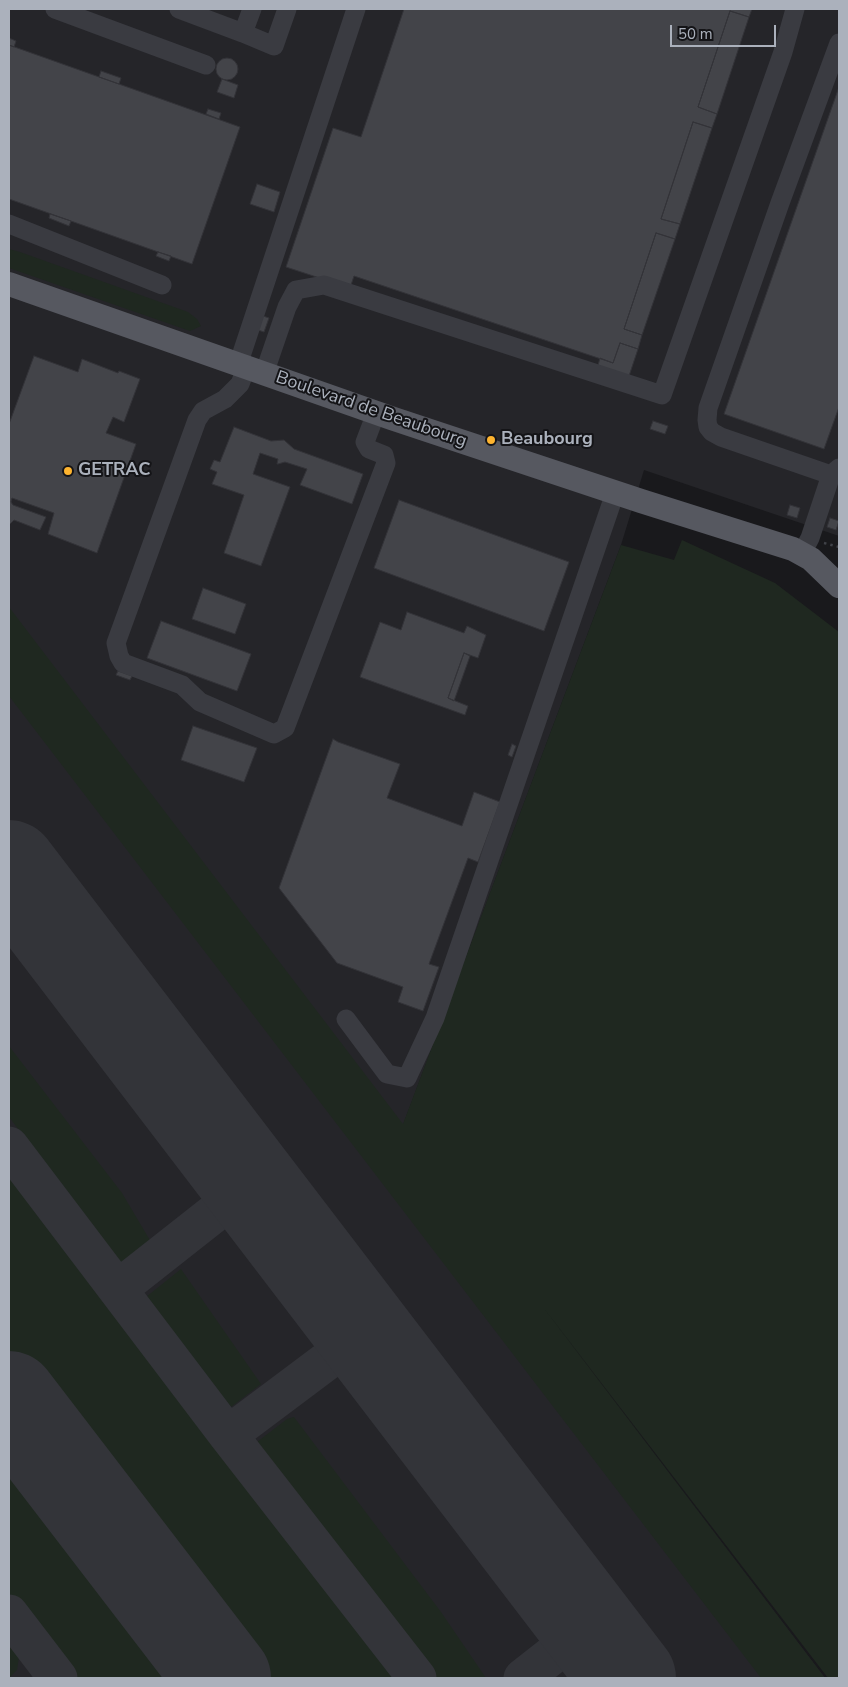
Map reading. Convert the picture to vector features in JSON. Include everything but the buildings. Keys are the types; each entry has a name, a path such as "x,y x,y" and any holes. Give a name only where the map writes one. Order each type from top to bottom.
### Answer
{"main road":[{"name":"Boulevard de Beaubourg","path":"9,284 247,372 615,493 793,549 811,559 839,586"}],"lane":[{"path":"55,9 206,65"},
{"path":"179,9 274,46 287,9"},
{"path":"243,33 252,9"},
{"path":"247,372 356,9"},
{"path":"376,413 365,442 369,450 384,455 386,463 285,728 274,734 200,702 182,684 123,663 116,643 197,420 204,411 225,399 247,372 296,290 324,285 662,395 796,9"},
{"path":"802,553 810,538 835,472 721,437 708,427 707,420 708,408 776,212 839,43"},
{"path":"9,224 162,285"},
{"path":"346,1019 387,1074 407,1078 435,1018 615,493"}],"shaded area":[{"path":"9,9 839,9 839,536 644,470 621,545 403,1125 825,1678 9,1678"},
{"path":"9,249 188,312 197,319 201,326 190,331 9,268"},
{"path":"682,540 775,583 839,632 839,1678 828,1678 543,1307 825,1678 761,1678 9,696 9,607 403,1124 621,545 674,560"},
{"path":"9,1046 122,1193 151,1242 122,1265 9,1117"},
{"path":"9,1169 397,1678 248,1678 9,1365"},
{"path":"181,1269 261,1384 231,1407 146,1297"},
{"path":"294,1417 441,1612 486,1678 437,1678 257,1442 287,1419"},
{"path":"9,1437 194,1678 68,1678 9,1601"},
{"path":"9,1629 16,1639 20,1650 17,1670 9,1678"}],"taxiway":[{"path":"9,1146 228,1435 417,1678"},
{"path":"118,1289 250,1185"},
{"path":"228,1435 364,1333"},
{"path":"9,1413 26,1424 42,1442"},
{"path":"9,1614 58,1678"},
{"path":"523,1678 588,1627"}],"runway":[{"path":"9,868 628,1678"},
{"path":"9,1399 223,1678"}],"place":[{"name":"Beaubourg","path":"491,440"},
{"name":"GETRAC","path":"68,471"}]}
